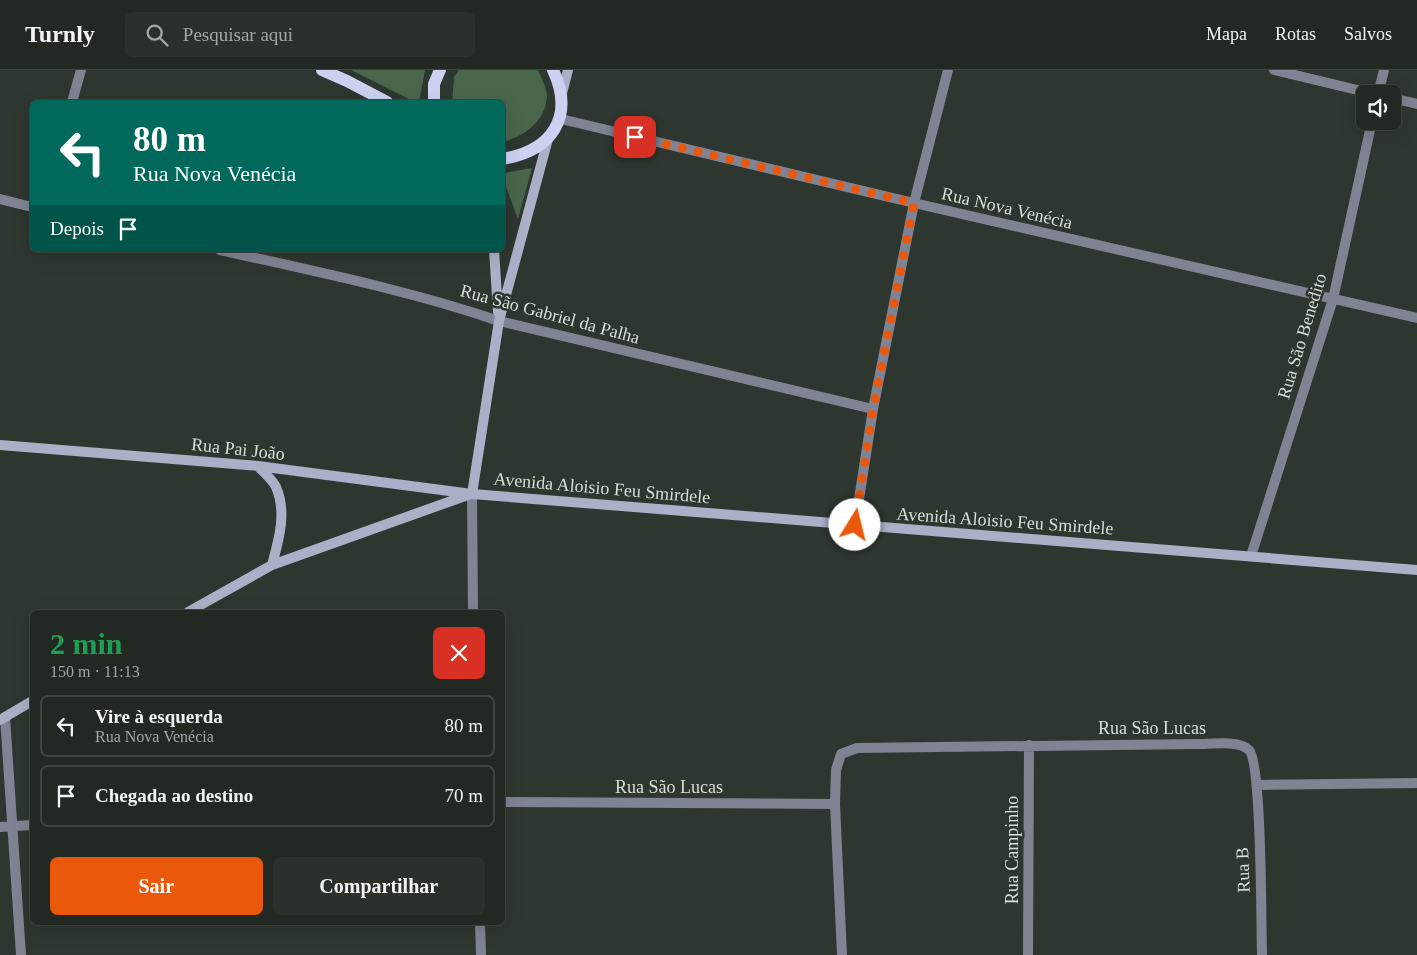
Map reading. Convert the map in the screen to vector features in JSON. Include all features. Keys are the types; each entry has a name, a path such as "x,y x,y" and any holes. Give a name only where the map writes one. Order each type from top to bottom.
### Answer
{"main road":[{"path":"322,70 383,100"},
{"path":"434,100 434,84 440,70"},
{"path":"505,158 525,153 548,139 561,119 560,98 553,70"}],"street":[{"path":"73,100 81,70"},
{"path":"560,98 568,70"},
{"path":"855,525 873,409 914,203 948,70"},
{"path":"1274,70 1356,89"},
{"path":"1379,85 1384,70"},
{"path":"1401,100 1417,104"},
{"name":"Rua Nova Venécia","path":"561,119 914,203 1417,318"},
{"name":"Rua São Benedito","path":"1251,556 1333,299 1370,130"},
{"path":"473,610 472,494 499,320 548,139"},
{"path":"0,200 30,207"},
{"name":"Rua São Gabriel da Palha","path":"229,252 388,288 499,320 873,409"},
{"path":"494,252 499,320"},
{"name":"Rua Pai João","path":"0,445 258,466 472,494"},
{"path":"258,466 275,485 281,507 281,532 272,565"},
{"path":"192,610 272,565 472,494"},
{"name":"Avenida Aloisio Feu Smirdele","path":"472,494 1417,570"},
{"path":"21,955 13,826 2,718 30,702"},
{"name":"Rua São Lucas","path":"505,802 835,804 836,770 841,754 857,748 1237,744 1248,749 1253,755 1257,785"},
{"name":"Rua Campinho","path":"1028,955 1029,745"},
{"path":"1257,785 1417,783"},
{"name":"Rua B","path":"1257,785 1262,955"},
{"path":"835,804 842,955"},
{"path":"0,826 30,825"},
{"path":"480,925 481,955"}],"green space":[{"path":"351,70 425,70 419,100 411,100"},
{"path":"459,70 538,70 547,94 545,106 538,121 532,127 526,132 505,141 505,100 452,100 454,77"},
{"path":"532,168 518,219 505,184 505,173"}],"route":[{"path":"635,137 914,203 873,409 855,525"}]}
